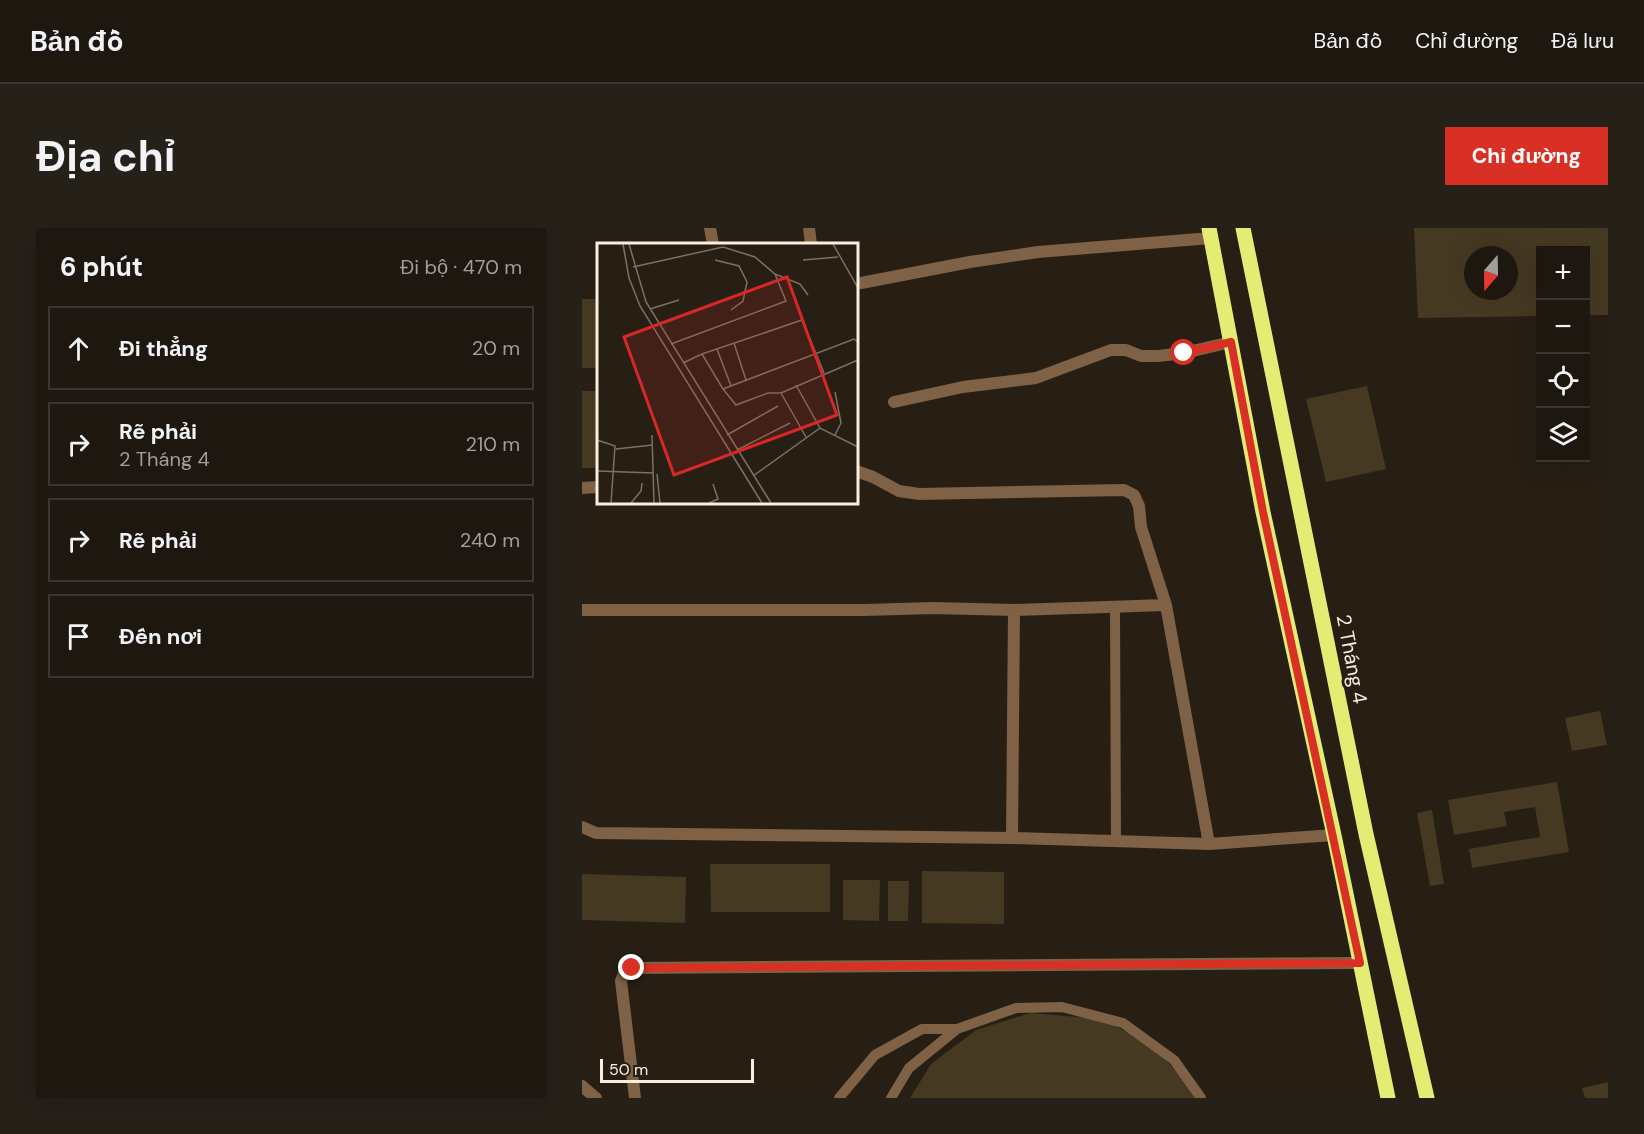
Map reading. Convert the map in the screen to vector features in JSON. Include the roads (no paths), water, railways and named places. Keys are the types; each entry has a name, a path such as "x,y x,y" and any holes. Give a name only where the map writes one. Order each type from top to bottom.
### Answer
{"main road":[{"name":"2 Tháng 4","path":"1243,228 1366,834 1426,1098"},
{"path":"1210,233 1266,523 1388,1098"}],"street":[{"path":"710,228 713,243"},
{"path":"809,228 812,243"},
{"path":"861,283 1038,252 1210,233"},
{"path":"894,402 963,387 1036,378 1111,350 1126,350 1141,356 1158,357 1231,342"},
{"path":"858,472 899,491 919,494 1124,490 1134,495 1166,604 1209,844"},
{"path":"582,488 597,487"},
{"path":"582,610 933,608 1014,610 1166,604"},
{"path":"1012,838 1014,610"},
{"path":"582,827 596,833 1012,838 1209,844 1334,835"},
{"path":"635,1098 621,981 624,973 632,968 1360,963"},
{"path":"582,1086 596,1098"}],"lane":[{"path":"1115,606 1116,841"},
{"path":"891,1098 909,1068 957,1029 1016,1008 1062,1006 1123,1023 1174,1060 1201,1098"},
{"path":"839,1098 874,1055 922,1029 957,1029"}]}
